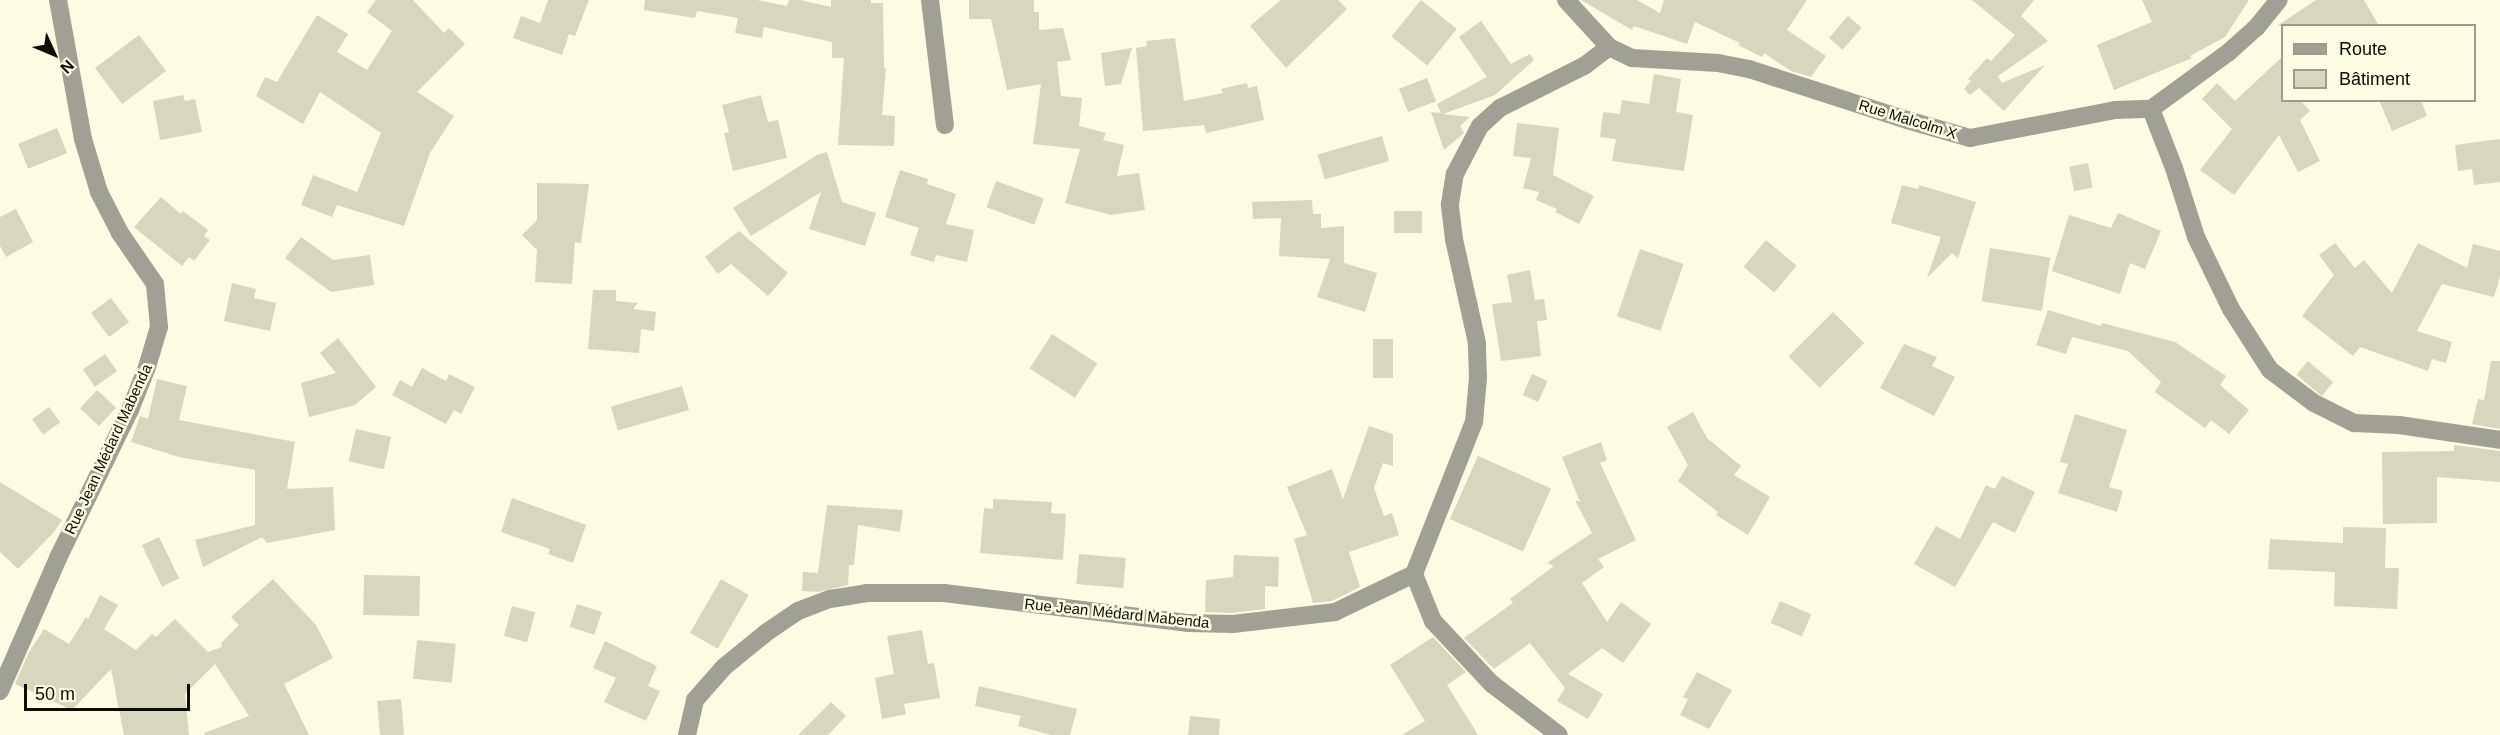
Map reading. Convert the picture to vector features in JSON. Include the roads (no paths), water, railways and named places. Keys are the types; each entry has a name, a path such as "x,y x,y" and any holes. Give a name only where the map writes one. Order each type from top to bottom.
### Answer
{"street":[{"name":"Rue Jean Médard Mabenda","path":"0,691 58,558 130,410 147,367 159,327 155,284 120,233 99,192 83,139 58,0"},
{"path":"930,0 945,125"},
{"path":"1559,735 1492,684 1433,621 1414,574 1474,422 1478,378 1477,343 1454,239 1450,204 1455,174 1480,126 1500,108 1584,66 1609,47 1566,0"},
{"path":"2279,0 2256,28 2229,52 2151,109 2175,168 2196,237 2231,309 2270,370 2314,403 2354,423 2399,425 2500,440"},
{"name":"Rue Malcolm X","path":"1609,47 1632,58 1718,63 1749,69 1970,138 2115,110 2151,109"},
{"name":"Rue Jean Médard Mabenda","path":"687,735 695,700 724,667 767,632 798,611 830,599 866,593 944,592 1189,623 1233,624 1335,612 1414,574"}]}
